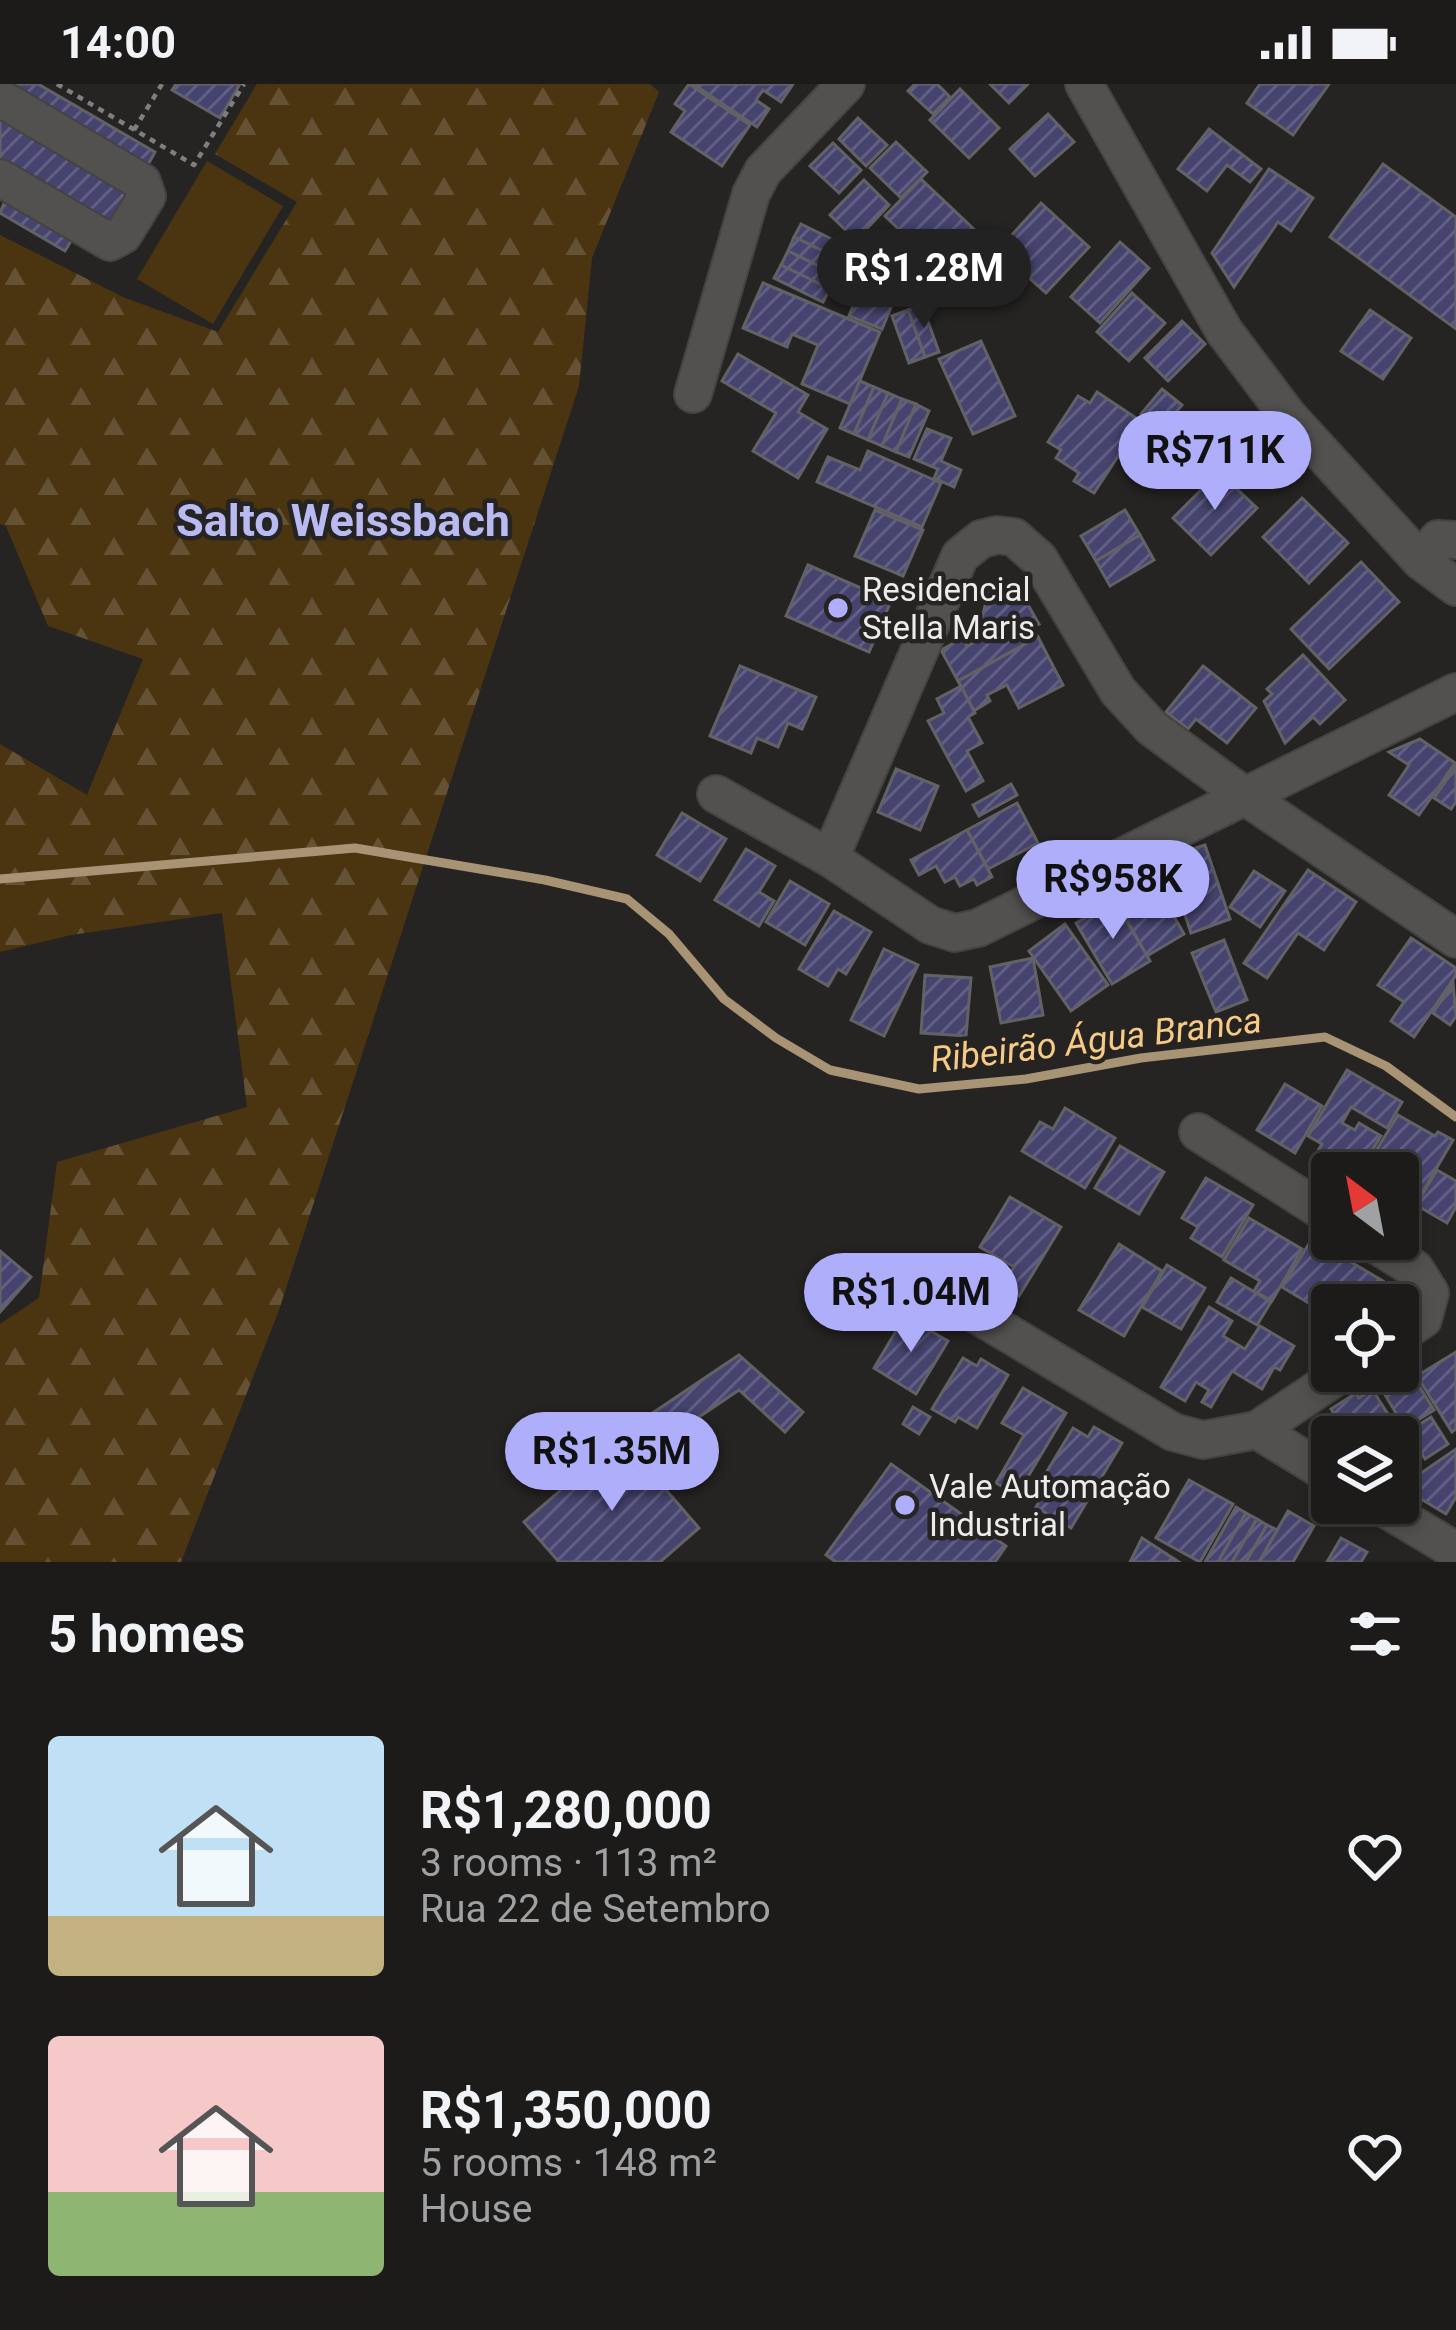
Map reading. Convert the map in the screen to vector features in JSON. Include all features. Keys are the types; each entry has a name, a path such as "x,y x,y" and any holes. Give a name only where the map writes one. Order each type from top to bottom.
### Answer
{"street":[{"path":"693,394 751,194 763,171 846,84"},
{"path":"1084,84 1224,331 1288,416 1421,561 1456,587"},
{"path":"0,98 142,182 147,196 123,235 110,242 0,178"},
{"path":"830,858 960,556 981,539 1014,537 1039,559 1118,691 1151,728 1456,939"},
{"path":"1421,561 1438,539 1456,540"},
{"path":"716,794 830,858 930,925 955,933 978,928 1456,692"},
{"path":"1198,1132 1311,1203"},
{"path":"1401,1260 1415,1269 1430,1293 1419,1322"},
{"path":"950,1298 1173,1432 1203,1440 1257,1430 1314,1392"},
{"path":"1257,1430 1311,1463"},
{"path":"1410,1524 1456,1552"}],"path":[{"path":"57,84 194,165 244,84"},
{"path":"134,130 162,84"}],"green space":[{"path":"257,84 650,84 659,92 592,258 579,386 279,1310 181,1562 0,1562 0,1324 39,1298 57,1162 247,1107 222,913 71,935 0,952 0,744 87,795 143,659 48,626 6,526 0,524 0,235 125,298 218,332 297,202 215,154"},
{"path":"207,161 283,206 213,324 137,279"}],"building":[{"path":"0,84 38,84 155,152 144,172"},
{"path":"176,84 240,84 220,118 172,90"},
{"path":"689,84 750,125 722,166 671,132 685,111 675,104"},
{"path":"693,84 793,84 781,102 763,90 756,100 769,109 757,127"},
{"path":"915,84 937,84 950,97 933,114 908,91"},
{"path":"990,84 1028,84 1009,103"},
{"path":"1260,84 1329,84 1293,135 1247,103"},
{"path":"960,89 999,128 969,158 930,120"},
{"path":"0,108 133,185 110,226 0,162"},
{"path":"1048,114 1074,142 1035,176 1010,149"},
{"path":"858,118 887,145 866,166 839,139"},
{"path":"1209,129 1261,169 1250,182 1227,165 1207,191 1178,169"},
{"path":"896,142 927,172 901,198 870,168"},
{"path":"833,143 861,170 839,193 810,166"},
{"path":"1383,164 1456,217 1456,329 1330,237"},
{"path":"1269,169 1313,198 1291,231 1278,222 1234,287 1212,253"},
{"path":"921,179 977,232 941,270 885,216"},
{"path":"864,180 889,205 856,240 830,215"},
{"path":"9,191 77,231 65,251 0,213"},
{"path":"1041,203 1089,247 1046,293 998,250"},
{"path":"801,224 850,248 844,261 794,237"},
{"path":"794,237 844,261 837,275 788,251"},
{"path":"1120,242 1149,268 1100,323 1071,297"},
{"path":"788,251 837,275 830,289 781,265"},
{"path":"781,265 830,289 823,302 774,278"},
{"path":"865,275 899,288 882,329 849,316"},
{"path":"763,283 880,332 850,404 802,384 818,345 792,334 787,347 743,328"},
{"path":"1132,293 1165,323 1129,361 1097,332"},
{"path":"922,305 939,352 925,357 908,310"},
{"path":"908,310 925,357 909,363 892,316"},
{"path":"1370,310 1411,338 1383,379 1341,351"},
{"path":"1182,321 1205,344 1168,381 1145,358"},
{"path":"981,341 1015,416 973,434 939,359"},
{"path":"738,354 808,395 798,412 827,429 798,478 753,451 776,413 722,381"},
{"path":"860,381 874,387 854,434 840,428"},
{"path":"874,387 888,393 868,440 854,434"},
{"path":"1162,389 1182,405 1161,431 1141,414"},
{"path":"1097,392 1151,428 1140,445 1130,438 1094,493 1074,481 1079,473 1056,458 1061,450 1048,442 1078,396 1090,403"},
{"path":"888,393 902,399 882,446 868,440"},
{"path":"902,399 916,404 896,452 882,446"},
{"path":"916,404 929,411 909,457 896,452"},
{"path":"927,429 951,438 941,461 961,470 954,487 934,478 938,469 914,459"},
{"path":"868,451 941,483 922,527 817,482 828,457 860,470"},
{"path":"1219,472 1257,508 1211,555 1173,518"},
{"path":"1302,498 1348,543 1309,583 1263,537"},
{"path":"875,510 923,530 903,576 855,556"},
{"path":"1125,510 1140,535 1096,561 1081,536"},
{"path":"1140,535 1154,560 1110,586 1096,561"},
{"path":"1361,562 1399,602 1329,669 1291,629"},
{"name":"Residencial Stella Maris","path":"808,565 891,601 869,652 786,616"},
{"path":"989,590 1023,596 1039,624 1032,627 1038,637 958,681 941,650 963,638 967,646 977,641 972,630 980,626"},
{"path":"1038,637 1063,685 1019,708 1007,685 987,695 990,701 974,711 958,681"},
{"path":"1303,655 1345,700 1320,724 1313,717 1285,743 1264,701 1272,694 1267,689"},
{"path":"740,666 816,697 802,729 788,723 778,747 757,738 751,753 710,736"},
{"path":"1203,666 1256,708 1227,743 1196,719 1188,729 1166,712"},
{"path":"961,686 975,713 968,717 982,743 967,751 983,781 966,791 928,721 944,713 937,699"},
{"path":"1420,739 1455,763 1419,815 1389,795 1409,765 1389,752"},
{"path":"1456,766 1456,802 1451,809 1434,798"},
{"path":"896,769 938,786 920,830 878,812"},
{"path":"1011,784 1017,795 979,816 973,805"},
{"path":"1017,803 1038,843 988,869 967,830"},
{"path":"682,813 726,839 700,881 657,855"},
{"path":"967,830 992,877 977,885 974,879 960,886 955,877 945,882 936,866 919,875 911,860"},
{"path":"1205,845 1230,919 1191,933 1166,858"},
{"path":"746,849 775,866 759,892 774,901 759,926 715,900"},
{"path":"1308,870 1356,902 1324,950 1298,933 1267,978 1244,963"},
{"path":"1254,871 1285,891 1260,927 1230,907"},
{"path":"1151,876 1184,934 1147,956 1114,897"},
{"path":"790,881 829,904 805,945 766,922"},
{"path":"1115,901 1150,961 1112,984 1076,923"},
{"path":"834,911 871,932 846,974 838,969 828,986 799,969"},
{"path":"1065,924 1108,985 1071,1011 1029,951"},
{"path":"1411,938 1456,968 1456,975 1414,1037 1391,1021 1404,1002 1378,985"},
{"path":"1224,940 1247,1000 1216,1012 1192,953"},
{"path":"884,949 918,965 884,1036 851,1020"},
{"path":"1033,958 1043,1015 1001,1023 990,967"},
{"path":"925,975 971,978 966,1036 921,1033"},
{"path":"1453,983 1456,1016 1450,1025 1433,1013"},
{"path":"1347,1070 1402,1102 1387,1128 1351,1107 1342,1123 1355,1130 1359,1123 1381,1136 1371,1152 1317,1152 1322,1144 1308,1136"},
{"path":"1285,1084 1322,1106 1295,1153 1257,1130"},
{"path":"1065,1108 1115,1138 1085,1188 1022,1151 1040,1122 1053,1129"},
{"path":"1398,1115 1435,1136 1438,1132 1453,1140 1423,1191 1419,1189 1419,1152 1375,1152"},
{"path":"1120,1146 1164,1172 1139,1214 1095,1188"},
{"path":"1437,1170 1456,1181 1456,1207 1447,1223 1419,1207"},
{"path":"1206,1178 1253,1205 1222,1257 1191,1238 1198,1227 1182,1218"},
{"path":"1010,1197 1061,1227 1019,1296 1002,1286 1014,1267 980,1247"},
{"path":"1249,1218 1302,1249 1272,1301 1254,1291 1260,1281 1224,1260"},
{"path":"1311,1241 1311,1260 1348,1260 1383,1281 1311,1284 1311,1304 1282,1287"},
{"path":"1119,1244 1162,1271 1124,1336 1079,1310"},
{"path":"0,1251 31,1277 0,1312"},
{"path":"1167,1265 1205,1288 1181,1329 1142,1307"},
{"path":"1231,1278 1271,1302 1257,1325 1217,1302"},
{"path":"1209,1307 1232,1321 1223,1336 1245,1349 1260,1326 1294,1346 1262,1389 1232,1371 1211,1407 1202,1402 1209,1390 1196,1382 1185,1401 1161,1387"},
{"path":"905,1316 948,1341 916,1394 874,1368"},
{"path":"1456,1352 1456,1429 1452,1432 1419,1379"},
{"path":"739,1355 803,1412 785,1432 739,1390 643,1455 626,1431"},
{"path":"963,1358 977,1366 981,1359 1008,1375 977,1428 932,1409"},
{"path":"1419,1386 1434,1410 1419,1419 1398,1416 1383,1392 1419,1392"},
{"path":"1023,1388 1066,1413 1017,1495 996,1483 1024,1435 1002,1423"},
{"path":"1374,1392 1389,1416 1335,1416 1331,1409 1356,1393 1359,1398"},
{"path":"913,1407 930,1417 919,1434 903,1424"},
{"path":"1431,1417 1448,1444 1425,1459 1419,1450 1419,1425"},
{"path":"1094,1427 1122,1443 1071,1528 1036,1507 1051,1483 1043,1478 1073,1428 1088,1437"},
{"path":"621,1438 699,1528 660,1562 559,1562 524,1522"},
{"path":"1456,1449 1456,1497 1446,1514 1419,1498 1419,1475"},
{"name":"Vale Automação Industrial","path":"891,1464 1006,1546 995,1562 836,1562 826,1555"},
{"path":"1189,1480 1233,1504 1200,1562 1156,1538"},
{"path":"1236,1507 1246,1513 1218,1562 1205,1562"},
{"path":"1288,1511 1314,1526 1293,1562 1259,1562"},
{"path":"1246,1513 1257,1519 1232,1562 1218,1562"},
{"path":"1257,1519 1267,1525 1246,1562 1232,1562"},
{"path":"1267,1525 1277,1530 1259,1562 1246,1562"},
{"path":"1142,1538 1179,1562 1130,1562"},
{"path":"1341,1538 1367,1552 1361,1562 1327,1562"}],"waterway":[{"name":"Ribeirão Água Branca","path":"0,879 355,848 627,899 669,934 724,999 830,1070 919,1089 1026,1079 1141,1058 1325,1037 1386,1066 1456,1117"}],"place":[{"name":"Residencial Stella Maris","path":"838,608"},
{"name":"Vale Automação Industrial","path":"905,1505"}],"district":[{"name":"Salto Weissbach","path":"343,520"}]}
